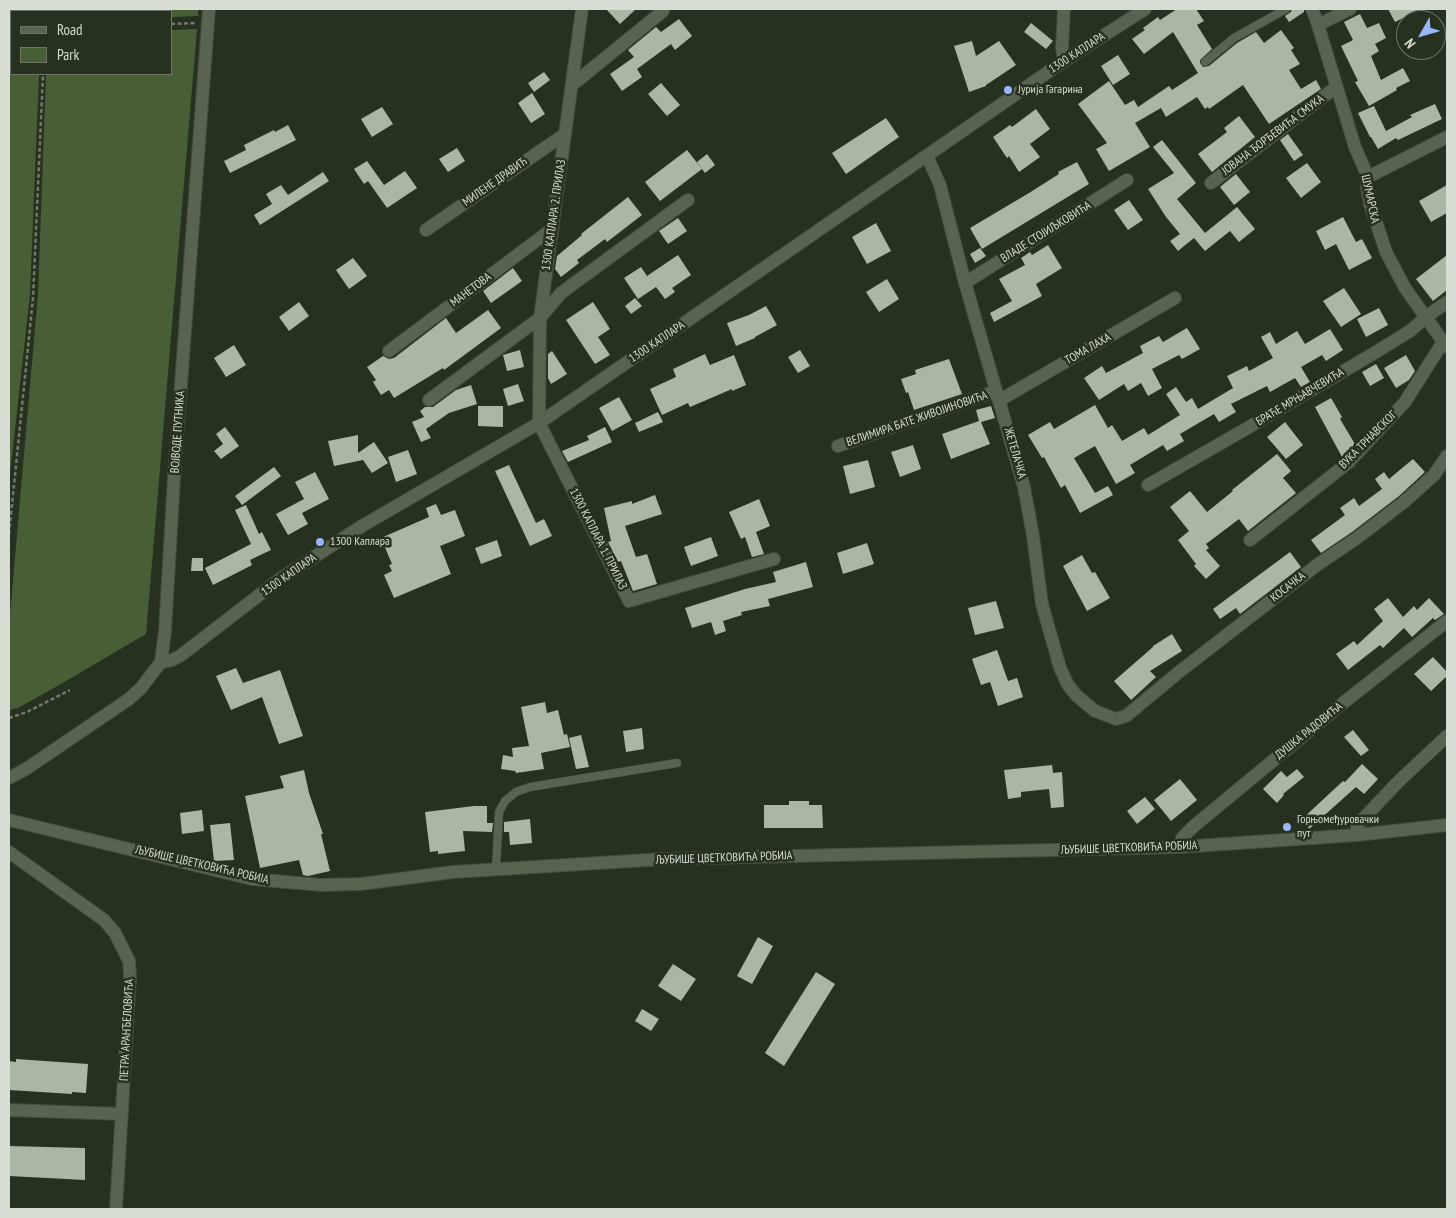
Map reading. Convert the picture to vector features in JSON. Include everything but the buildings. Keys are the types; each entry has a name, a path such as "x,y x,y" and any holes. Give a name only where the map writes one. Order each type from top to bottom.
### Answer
{"street":[{"name":"ВОЈВОДЕ ПУТНИКА","path":"9,778 26,769 129,699 141,688 160,662 165,631 174,478 209,9"},
{"name":"1300 КАПЛАРА 2. ПРИЛАЗ","path":"539,423 540,318 582,9"},
{"path":"1064,9 1062,48 1064,61"},
{"name":"1300 КАПЛАРА","path":"160,662 172,660 180,656 280,579 362,526 539,423 1064,61 1145,9"},
{"name":"ШУМАРСКА","path":"1312,9 1355,147 1368,177 1367,187 1370,204 1386,252 1405,288 1445,344"},
{"path":"1318,25 1350,9"},
{"path":"572,85 664,11"},
{"name":"ЈОВАНА ЂОРЂЕВИЋА СМУКА","path":"1210,183 1336,87"},
{"name":"МИЛЕНЕ ДРАВИЋ","path":"426,230 565,134"},
{"path":"1368,177 1447,137"},
{"name":"ЖЕТЕЛАЧКА","path":"927,156 940,185 965,283 1024,487 1042,604 1060,668 1068,685 1077,696 1095,710 1116,719 1126,716"},
{"name":"ВЛАДЕ СТОЈИЉКОВИЋА","path":"965,283 1127,180"},
{"path":"429,400 540,318 561,293 688,200"},
{"name":"МАНЕТОВА","path":"390,351 552,229"},
{"name":"ТОМА ЛАХА","path":"998,395 1175,298"},
{"name":"БРАЋЕ МРЊАВЧЕВИЋА","path":"1148,485 1368,357 1410,331 1426,316 1447,302"},
{"name":"ВУКА ТРНАВСКОГ","path":"1250,540 1349,462 1405,402 1445,344"},
{"name":"ВЕЛИМИРА БАТЕ ЖИВОЈИНОВИЋА","path":"838,446 998,395"},
{"name":"1300 КАПЛАРА 1. ПРИЛАЗ","path":"539,423 630,601 774,559"},
{"name":"КОСАЧКА","path":"1126,716 1279,594 1404,502 1434,475 1447,456"},
{"name":"ДУШКА РАДОВИЋА","path":"1180,847 1182,838 1194,826 1345,701 1447,621"},
{"path":"1357,835 1357,825 1399,781 1447,736"},
{"name":"ЉУБИШЕ ЦВЕТКОВИЋА РОБИЈА","path":"9,820 266,881 321,885 361,884 453,872 664,859 1180,847 1357,835 1447,825"},
{"name":"ПЕТРА АРАНЂЕЛОВИЋА","path":"9,852 104,920 115,933 129,961 130,976 116,1209"},
{"path":"9,1110 122,1114"}],"lane":[{"path":"1205,62 1234,38 1286,9"},
{"path":"496,869 499,812 505,801 516,792 530,787 677,763"}],"path":[{"path":"172,24 208,23"},
{"path":"9,534 33,298 43,75"},
{"path":"9,718 27,712 70,690"}],"green space":[{"path":"198,9 198,16 172,17 172,10 53,10"},
{"path":"197,29 146,634 18,708 9,710 9,626 38,294 46,75 172,75 172,30"},
{"path":"10,34 10,75 39,75 30,294 9,483"}],"place":[{"name":"Јурија Гагарина","path":"1008,90"},
{"name":"1300 Каплара","path":"320,542"},
{"name":"Горњомеђуровачки пут","path":"1287,827"}]}
